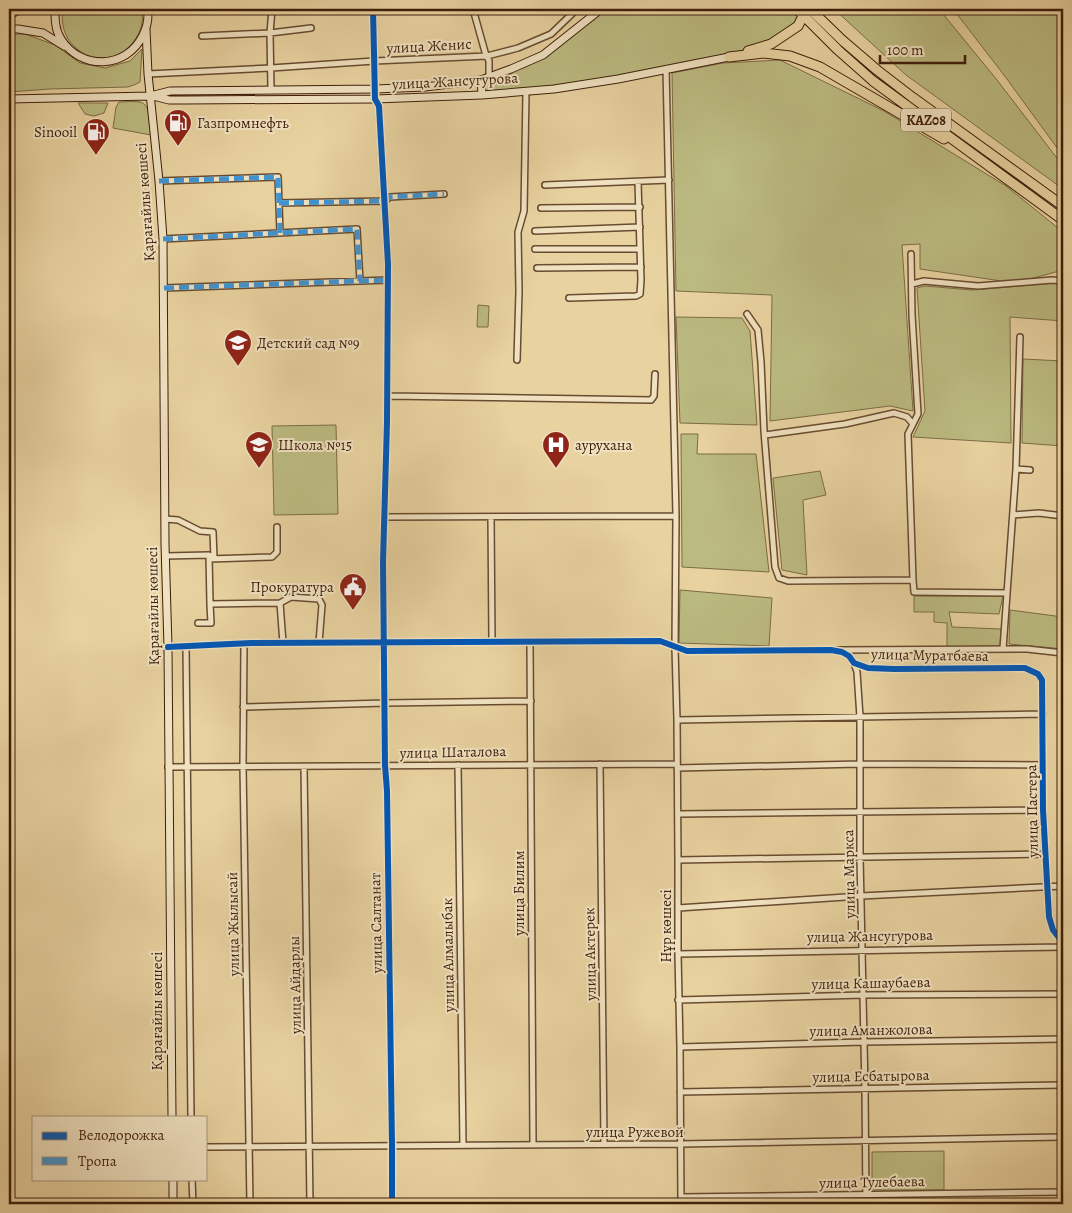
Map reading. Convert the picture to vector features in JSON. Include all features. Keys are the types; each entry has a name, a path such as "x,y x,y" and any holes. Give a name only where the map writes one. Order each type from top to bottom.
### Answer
{"highway":[{"path":"728,56 771,44 798,26 803,11"},
{"name":"KAZ08","path":"803,11 912,97 1063,206"},
{"name":"KAZ08","path":"803,11 838,50 874,81 1063,220"},
{"path":"728,56 764,53 790,56 820,67 990,165 996,157"}],"main road":[{"path":"9,15 22,9"},
{"path":"55,9 55,24 60,38 69,50"},
{"name":"Қарағайлы көшесі","path":"147,9 148,74 163,239 172,1116"},
{"name":"улица Жансугурова","path":"150,96 170,91 425,87 480,80 512,70 543,55 599,9"},
{"path":"9,29 44,33 82,58 98,62 114,61 128,54 139,43 146,29"},
{"name":"улица Жансугурова","path":"9,98 150,96 169,100 276,100 482,96 602,82 728,56"},
{"path":"480,80 482,96"},
{"path":"273,90 276,100"},
{"path":"173,1180 173,1204"}],"street":[{"path":"272,9 270,33 273,90"},
{"name":"улица Салтанат","path":"373,9 375,89 379,106 388,280 383,562 392,1204"},
{"path":"473,9 489,61 489,77"},
{"name":"улица Женис","path":"148,74 487,56 518,48 551,34 578,9"},
{"path":"202,36 270,33 311,28"},
{"name":"Нұр көшесі","path":"666,69 676,516 675,648 681,1204"},
{"path":"517,360 518,232 524,211 526,92"},
{"path":"159,181 278,177 280,233"},
{"path":"545,185 669,180"},
{"path":"569,298 638,296 640,294 640,207 638,182"},
{"path":"279,203 385,201 390,197 444,194"},
{"path":"541,208 640,207"},
{"path":"535,231 640,227"},
{"path":"163,239 357,229 360,281"},
{"path":"535,249 640,249"},
{"path":"911,254 912,315 918,414 908,434 914,592 1007,593"},
{"path":"537,268 641,267"},
{"path":"164,288 388,280"},
{"path":"912,284 924,281 978,286 1063,280"},
{"path":"747,314 758,330 775,567 779,578 788,581 913,580"},
{"path":"1003,649 1016,469 1020,337"},
{"path":"387,396 651,400 654,396 655,374"},
{"path":"765,436 845,424 894,413 907,418 913,424"},
{"path":"1016,469 1030,470"},
{"path":"1013,515 1039,513 1063,516"},
{"path":"384,517 676,516"},
{"path":"490,517 492,642"},
{"path":"165,518 178,520 200,531 213,532 211,623 198,623"},
{"path":"211,559 272,556 277,552 277,527"},
{"path":"165,556 209,555 211,559"},
{"path":"210,604 280,603 291,597 319,599 322,605 319,643"},
{"path":"280,603 283,643"},
{"name":"улица Муратбаева","path":"168,647 283,643 660,641 687,651 831,650 842,652 849,656 854,664 868,668 1025,668 1038,674"},
{"name":"улица Билим","path":"530,642 533,1145"},
{"name":"улица Жылысай","path":"244,644 243,766 250,1204"},
{"path":"186,646 191,1116"},
{"path":"831,650 1027,649 1063,653"},
{"name":"улица Маркса","path":"854,664 857,672 860,717 860,857 866,1204"},
{"name":"улица Пастера","path":"1038,674 1042,680 1043,810 1049,917 1053,930 1063,945"},
{"path":"243,707 531,701"},
{"path":"677,720 1043,714"},
{"name":"улица Шаталова","path":"168,767 531,764 677,766 1043,765"},
{"name":"улица Актерек","path":"600,764 604,1144"},
{"name":"улица Алмалыбак","path":"458,765 464,1145"},
{"name":"улица Айдарлы","path":"304,766 310,1204"},
{"path":"678,814 1043,810"},
{"path":"678,860 1045,854"},
{"path":"678,908 861,896 1063,886"},
{"name":"улица Жансугурова","path":"678,954 1063,945"},
{"name":"улица Кашаубаева","path":"678,1000 863,995 1063,994"},
{"name":"улица Аманжолова","path":"680,1047 864,1042 1063,1040"},
{"name":"улица Есбатырова","path":"680,1092 1063,1085"},
{"name":"улица Ружевой","path":"208,1147 680,1144 1063,1137"},
{"path":"192,1180 193,1204"},
{"name":"улица Тулебаева","path":"681,1197 1063,1192"}],"shaded area":[{"path":"63,9 141,9 142,24 136,38 126,50 113,56 100,58 88,55 76,48 68,38 63,25"},
{"path":"598,9 797,9 801,21 773,43 729,57 578,85 482,95 481,80 543,55"},
{"path":"834,9 939,9 997,80 1063,166 1063,189 906,75"},
{"path":"953,9 1063,9 1063,156 1004,75"},
{"path":"9,34 25,34 55,45 80,63 105,68 130,61 142,49 140,82 128,87 9,92"},
{"path":"780,60 884,111 1006,186 1063,232 1063,270 1015,283 920,269 920,244 902,245 913,411 890,406 770,421 772,295 676,291 672,73 723,63"},
{"path":"119,102 140,102 147,107 150,116 151,135 113,128 116,107"},
{"path":"78,103 108,103 104,113 94,116 85,114"},
{"path":"1063,283 1063,321 1010,317 1011,443 913,437 925,411 917,288 925,286 972,290"},
{"path":"478,305 489,306 488,327 477,327"},
{"path":"676,317 742,318 750,331 757,425 680,423"},
{"path":"1023,359 1063,361 1063,446 1022,443"},
{"path":"336,425 338,514 274,515 272,426"},
{"path":"681,434 698,434 697,454 756,454 769,572 682,567"},
{"path":"820,471 826,495 803,500 807,575 782,570 773,478"},
{"path":"680,590 772,598 769,646 679,643"},
{"path":"914,596 1003,596 999,614 949,612 952,627 1001,629 1000,646 947,647 947,623 934,622 934,612 914,612"},
{"path":"1010,610 1063,617 1063,649 1009,644"},
{"path":"944,1151 944,1190 872,1190 872,1152"}],"marked path":[{"path":"159,181 278,177 280,233"},
{"path":"279,203 385,201 390,197 444,194"},
{"path":"163,239 357,229 360,281"},
{"path":"164,288 388,280"}],"cycle path":[{"path":"373,9 375,99 379,106 388,264 387,422 383,562 392,1204"},
{"path":"168,647 251,643 660,641 687,651 831,650 842,652 849,656 854,663 868,668 1025,668 1038,674 1042,680 1043,810 1049,917 1053,930 1063,943"}],"place":[{"name":"Газпромнефть","path":"178,147"},
{"name":"Sinooil","path":"96,156"},
{"name":"Детский сад №9","path":"238,367"},
{"name":"Школа №15","path":"259,469"},
{"name":"аурухана","path":"556,469"},
{"name":"Прокуратура","path":"353,611"}]}
